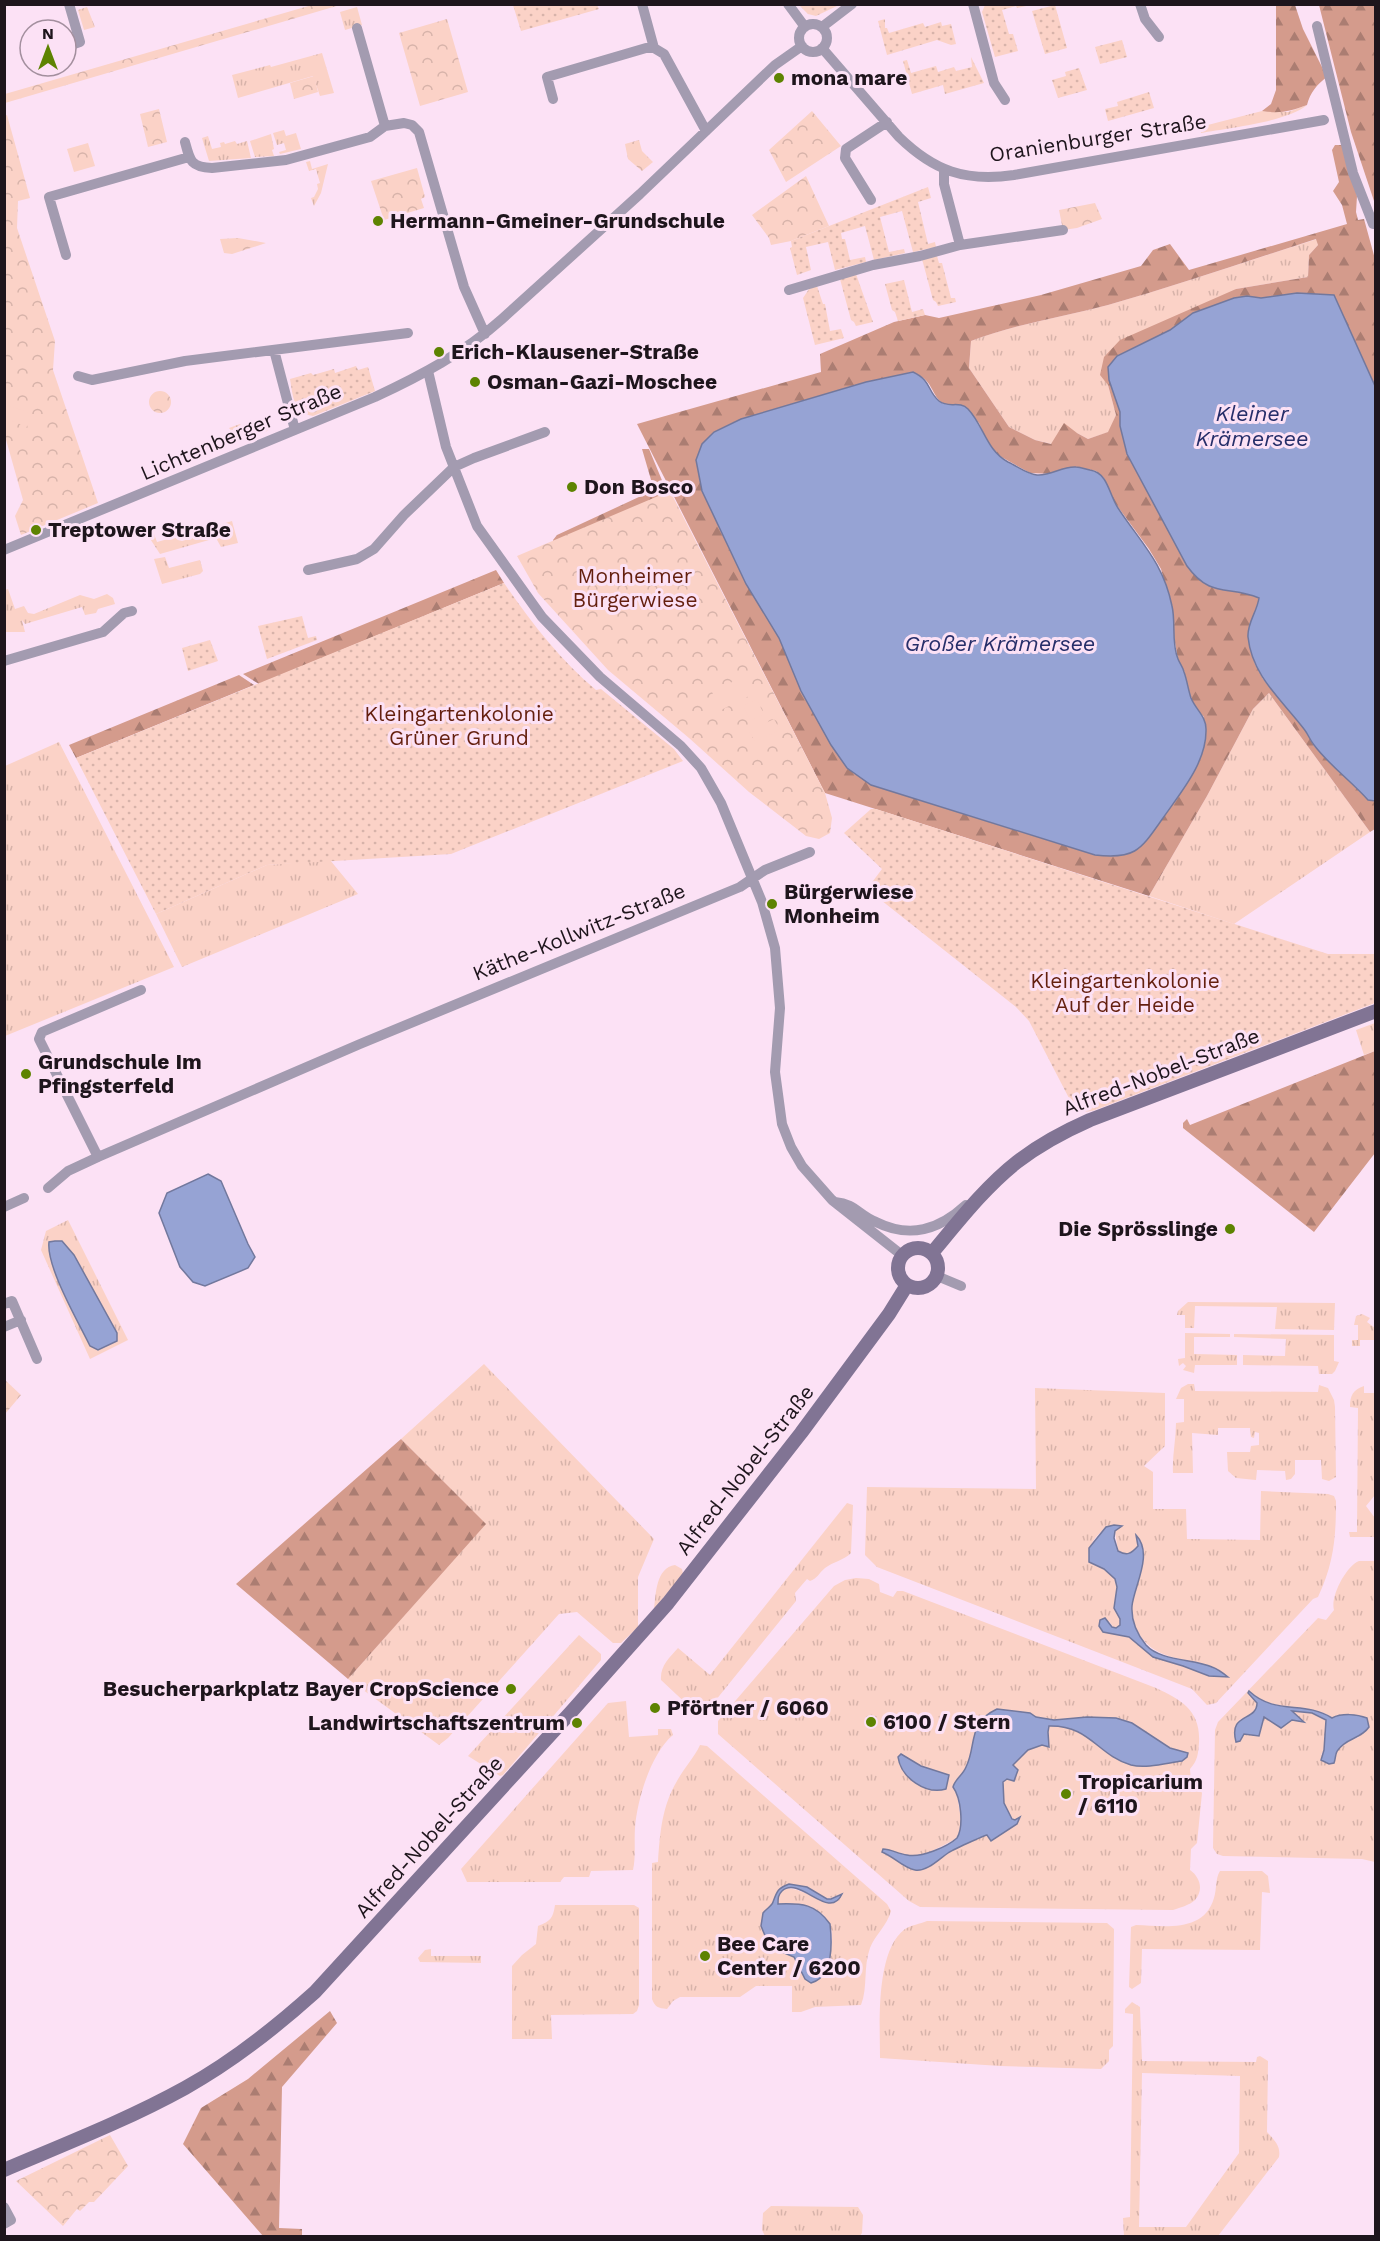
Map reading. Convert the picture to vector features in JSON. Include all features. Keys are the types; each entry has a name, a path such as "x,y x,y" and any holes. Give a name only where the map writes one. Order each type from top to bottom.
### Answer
{"street":[{"path":"642,4 654,48"},
{"path":"788,4 805,27"},
{"path":"822,27 852,4"},
{"path":"973,4 994,83 1005,100"},
{"path":"1140,4 1145,19 1159,37"},
{"path":"812,24 822,27 827,38 822,48 809,51 802,46 799,36 805,27 812,24"},
{"path":"1317,26 1353,173 1373,224"},
{"path":"357,28 385,126"},
{"name":"Lichtenberger Straße","path":"4,550 375,397 428,371 485,334 632,202 775,65 802,46"},
{"path":"553,99 547,77 646,48 654,48 664,54 706,131"},
{"name":"Oranienburger Straße","path":"822,48 913,151 944,170 975,177 1001,177 1324,120"},
{"path":"871,200 845,158 846,149 887,122"},
{"path":"184,142 189,157 199,167 280,162 370,137 385,126 404,123 412,125 418,132 464,287 485,334"},
{"path":"66,255 49,197 189,157"},
{"path":"944,170 944,184 960,245"},
{"path":"789,290 873,265 960,245 1063,230"},
{"path":"78,376 92,380 185,361 408,333"},
{"path":"274,350 295,430"},
{"path":"428,371 446,447 477,526 542,617 600,677 681,746 701,768 721,803 753,878 767,916 775,948 780,1008 775,1072 782,1124 791,1147 802,1166 834,1202 903,1256"},
{"path":"308,570 357,560 374,549 404,515 454,467 544,432"},
{"path":"4,661 102,632 124,613 132,611"},
{"name":"Käthe-Kollwitz-Straße","path":"48,1188 68,1171 98,1157 360,1044 740,887 765,870 810,852"},
{"path":"98,1157 39,1039 42,1032 141,990"},
{"name":"Alfred-Nobel-Straße","path":"932,1253 994,1182 1017,1162 1075,1127 1376,1011"},
{"path":"4,1207 24,1198"},
{"path":"834,1202 848,1203 874,1222 897,1230 911,1231 934,1227 953,1216 968,1203 979,1199"},
{"path":"914,1249 932,1253 938,1264 937,1276 924,1288 907,1285 899,1274 900,1261 903,1256 914,1249"},
{"path":"937,1276 961,1286"},
{"name":"Alfred-Nobel-Straße","path":"4,2170 133,2114 185,2088 240,2053 315,1992 668,1603 801,1433 889,1314 907,1285"},
{"path":"5,1304 12,1301 37,1359"},
{"path":"4,1327 21,1320"},
{"path":"4,2207 8,2222"}],"green space":[{"path":"312,5 340,5 5,103 5,94 60,78 78,78 78,73"},
{"path":"513,5 597,5 599,9 521,31"},
{"path":"799,5 839,5 816,16 808,14"},
{"path":"985,5 1026,6 1002,10 1009,34 1013,34 1018,51 995,57 982,12"},
{"path":"1055,5 1067,48 1045,54 1032,11"},
{"path":"1276,5 1295,5 1303,29 1327,77 1314,89 1307,105 1280,112 1262,111 1271,104 1276,90"},
{"path":"1319,5 1375,5 1375,204 1351,132"},
{"path":"87,7 95,27 84,30 78,10"},
{"path":"357,7 362,25 345,30 340,12"},
{"path":"447,19 468,92 420,106 399,33"},
{"path":"885,19 885,28 889,33 923,23 925,27 941,22 942,26 951,24 956,44 951,45 937,40 887,55 878,21"},
{"path":"1122,40 1127,57 1100,64 1095,47"},
{"path":"322,53 334,93 320,96 313,76 238,98 232,75"},
{"path":"971,57 984,83 945,94 943,85 912,94 903,61 907,60 911,73 936,66 938,72 954,67 956,71 972,67"},
{"path":"1079,68 1087,90 1058,98 1052,80 1066,76 1065,72"},
{"path":"314,76 318,92 294,99 290,83"},
{"path":"1149,92 1154,108 1108,121 1105,109 1118,106 1117,102"},
{"path":"1307,105 1298,111 1272,120 1201,133 1200,127 1262,111 1288,112"},
{"path":"159,109 167,142 148,147 140,114"},
{"path":"812,111 841,146 786,182 769,150"},
{"path":"7,115 30,198 18,201 17,228 55,341 53,370 98,503 21,535 15,516 23,500 5,436 4,116"},
{"path":"284,130 286,136 296,133 301,149 280,154 279,152 286,150 284,143 277,145 273,133"},
{"path":"271,134 274,156 255,157 250,141"},
{"path":"208,136 212,149 221,147 220,143 224,142 225,144 235,141 237,144 247,141 251,158 209,161 202,138"},
{"path":"639,140 642,151 653,162 642,171 628,159 625,144"},
{"path":"88,143 95,166 74,172 67,149"},
{"path":"1335,145 1343,145 1357,196 1358,220 1364,219 1375,259 1375,386 1334,295 1297,293 1261,298 1247,296 1234,298 1193,313 1170,330 1117,356 1108,367 1109,380 1120,412 1120,426 1127,454 1187,566 1204,583 1212,587 1259,598 1248,635 1255,664 1263,679 1305,730 1314,746 1368,800 1375,801 1375,829 1370,832 1269,693 1253,709 1207,796 1149,896 825,793 637,424 821,372 820,354 894,322 925,315 939,318 1041,295 1141,266 1153,250 1170,244 1189,270 1347,224 1342,205 1333,191 1339,182 1332,150","holes":["1316,239 1318,245 1309,255 1308,277 1236,289 1120,340 1104,357 1100,375 1108,385 1116,415 1108,432 1088,439 1064,423 1051,444 1035,440 1009,427 969,368 971,341 1022,325 1108,305","913,372 926,380 941,402 954,405 979,423 990,447 996,454 1030,473 1053,474 1076,467 1096,471 1104,478 1115,503 1161,569 1174,617 1173,631 1178,660 1184,671 1196,709 1204,717 1095,855 871,785 746,584 702,491 696,460 714,432 741,419 866,382"]},
{"path":"310,161 312,169 328,164 321,193 314,206 311,198 318,189 317,184 320,183 316,169 309,171 306,162"},
{"path":"417,168 425,197 421,199 424,208 384,220 371,181"},
{"path":"806,176 829,226 791,241 771,245 769,238 752,215"},
{"path":"928,187 931,198 918,202 928,244 935,242 936,247 913,252 902,211 880,217 889,252 904,249 905,253 874,260 865,226 841,233 842,239 845,239 850,260 865,257 866,262 835,270 828,242 806,247 811,270 797,275 790,248 792,247 791,241"},
{"path":"1095,203 1102,219 1077,228 1063,230 1059,210"},
{"path":"238,238 266,243 232,254 224,253 220,239"},
{"path":"1317,239 1318,245 1309,255 1308,277 1236,289 1108,385 1116,415 1109,432 1088,439 1077,433 1052,444 1035,440 1009,427 969,368 971,341 1022,325 1108,305"},
{"path":"937,256 939,263 942,263 951,298 955,298 956,302 938,306 933,300 922,259"},
{"path":"856,274 873,322 856,326 851,320 840,279"},
{"path":"904,280 912,312 923,309 925,315 898,321 892,310 885,284"},
{"path":"817,286 823,304 825,304 830,331 841,329 844,338 815,345 803,298 809,289"},
{"path":"356,366 358,370 368,367 375,391 313,416 301,411 295,403 290,379 334,369 335,373"},
{"path":"160,391 168,394 171,402 168,410 160,413 152,410 149,402 152,394"},
{"path":"5,404 32,414 27,427 5,418"},
{"path":"267,418 271,429 261,434 255,429 236,436 229,428 240,424 242,427"},
{"path":"642,449 649,449 666,490 664,500 554,544 553,540 557,535 654,490"},
{"name":"Monheimer Bürgerwiese","path":"670,491 825,793 832,818 830,833 819,839 806,836 749,792 608,670 538,593 517,556"},
{"path":"232,521 238,543 221,547 216,538 160,554 145,531 153,531 157,542 175,537 182,541 220,530 219,525"},
{"path":"165,557 169,568 200,560 203,571 200,574 162,584 154,559"},
{"path":"496,570 504,583 259,684 243,674"},
{"name":"Kleingartenkolonie Grüner Grund","path":"504,583 535,626 570,666 596,690 601,689 674,749 683,761 451,854 267,865 156,914 76,758"},
{"path":"8,589 15,609 24,606 28,613 34,614 80,595 94,599 107,594 113,598 115,604 98,609 96,613 85,615 82,607 25,624 22,620 25,632 5,632 5,590"},
{"path":"302,616 308,638 316,636 317,640 267,659 258,626"},
{"path":"210,640 218,661 188,671 182,648"},
{"path":"239,675 254,685 76,758 69,745"},
{"path":"744,676 753,694 721,710 712,692"},
{"path":"1269,693 1370,832 1234,924 1149,896 1207,796 1253,709"},
{"path":"757,700 764,714 750,720 743,706"},
{"path":"774,719 780,730 755,742 749,731"},
{"path":"59,742 174,967 5,1036 5,766"},
{"name":"Kleingartenkolonie Auf der Heide","path":"871,809 1328,954 1375,954 1375,1003 1095,1110 1082,1111 1071,1102 1029,1021 1016,1007 867,889 882,869 844,833"},
{"path":"330,860 358,894 182,967 156,914 267,865"},
{"path":"1375,1023 1375,1051 1364,1055 1356,1030"},
{"path":"1375,1051 1375,1153 1314,1232 1183,1128 1183,1123 1187,1119 1190,1125"},
{"path":"68,1220 128,1340 90,1359 41,1250 46,1231"},
{"path":"1188,1302 1335,1303 1334,1330 1275,1329 1277,1307 1195,1306 1194,1328 1185,1328 1185,1315 1177,1315 1178,1311"},
{"path":"1362,1314 1370,1318 1367,1322 1375,1328 1375,1340 1360,1340 1360,1346 1352,1346 1352,1340 1358,1340 1358,1325 1354,1325 1356,1316"},
{"path":"1185,1333 1230,1334 1230,1337 1194,1337 1194,1354 1237,1355 1237,1365 1195,1365 1194,1373 1183,1370 1186,1366 1183,1363 1179,1366 1178,1359 1185,1358"},
{"path":"1234,1334 1334,1335 1334,1361 1339,1362 1332,1374 1319,1374 1318,1366 1243,1365 1243,1355 1285,1356 1286,1339 1234,1337"},
{"path":"484,1364 654,1539 638,1577 638,1627 621,1643 613,1643 577,1612 559,1614 448,1738 439,1745 348,1679 485,1524 401,1439"},
{"path":"5,1380 21,1395 5,1414"},
{"path":"1194,1384 1195,1391 1318,1392 1319,1385 1328,1388 1335,1407 1336,1477 1329,1481 1322,1479 1321,1460 1295,1460 1295,1474 1291,1479 1286,1480 1285,1471 1257,1470 1256,1480 1236,1478 1228,1471 1227,1452 1250,1452 1251,1446 1259,1445 1259,1433 1255,1432 1254,1438 1251,1437 1250,1428 1218,1428 1218,1435 1192,1433 1193,1473 1173,1473 1176,1423 1184,1422 1184,1399 1176,1399 1181,1388"},
{"path":"1364,1386 1364,1393 1375,1393 1375,1495 1366,1506 1375,1518 1375,1537 1350,1537 1349,1532 1357,1532 1358,1408 1350,1407 1350,1403 1355,1391"},
{"path":"1035,1388 1165,1393 1165,1446 1144,1466 1153,1472 1153,1509 1186,1509 1187,1539 1260,1540 1261,1491 1328,1494 1334,1496 1336,1501 1335,1538 1331,1561 1318,1597 1313,1599 1216,1703 1207,1705 1192,1689 877,1567 865,1555 867,1487 1036,1489","holes":["1114,1525 1118,1551 1129,1555 1138,1546 1136,1538 1140,1546 1142,1563 1132,1612 1136,1629 1146,1643 1168,1656 1205,1665 1227,1677 1209,1676 1153,1657 1129,1637 1109,1633 1109,1621 1113,1627 1120,1625 1120,1619 1114,1608 1117,1587 1115,1579 1104,1569 1089,1562 1089,1550 1094,1539 1108,1527"]},
{"path":"401,1439 486,1524 348,1679 236,1584"},
{"path":"847,1503 853,1505 851,1553 825,1568 812,1580 807,1579 795,1593 796,1601 707,1711 700,1713 692,1709 661,1680 662,1670 668,1659 678,1648 710,1675"},
{"path":"1359,1561 1375,1561 1375,1862 1362,1859 1217,1854 1213,1848 1215,1730 1218,1722 1318,1618 1326,1620 1334,1610 1334,1598 1340,1582","holes":["1249,1691 1258,1698 1276,1705 1324,1713 1359,1737 1321,1755 1324,1750 1326,1720 1312,1713 1291,1711 1301,1721 1292,1720 1284,1725 1264,1717 1258,1735 1244,1734 1239,1720 1251,1714 1257,1707"]},
{"path":"675,1565 682,1569 683,1574 654,1609 658,1582 664,1571"},
{"path":"869,1579 879,1584 880,1592 893,1597 897,1591 903,1591 1156,1688 1182,1702 1193,1715 1199,1732 1197,1757 1190,1769 1191,1781 1202,1793 1197,1843 1191,1849 1190,1870 1200,1884 1195,1900 1173,1910 920,1907 909,1901 718,1734 718,1721 834,1586 845,1580","holes":["997,1709 1030,1713 1036,1717 1054,1720 1087,1717 1116,1718 1132,1723 1170,1748 1177,1750 1157,1763 1136,1766 1116,1758 1078,1730 1049,1726 1045,1745 1031,1748 1019,1757 1013,1765 1017,1770 1014,1780 1005,1780 1003,1785 1002,1796 1005,1807 1015,1820 1019,1817 990,1840 987,1835 954,1849 925,1869 918,1871 908,1868 882,1851 912,1856 924,1855 958,1838 961,1821 957,1788 968,1764 978,1727 988,1715"]},
{"path":"579,1635 601,1654 601,1660 503,1775 500,1776 468,1756"},
{"path":"626,1701 629,1737 658,1735 658,1729 671,1729 673,1735 658,1753 642,1791 635,1828 633,1870 591,1871 589,1877 564,1877 560,1882 467,1882 461,1869 608,1703"},
{"path":"700,1745 707,1746 887,1904 891,1911 872,1943 868,1955 861,2005 815,2007 801,2012 792,2012 792,1986 756,1986 740,1997 680,1997 673,2001 667,2009 659,2008 654,2004 652,1999 652,1863 658,1862 661,1830 672,1790","holes":["781,1887 805,1887 825,1898 840,1894 834,1903 791,1889 784,1889 779,1894 778,1904 811,1908 821,1913 828,1921 832,1932 832,1944 823,1976 805,1979 794,1957 782,1952 770,1906 773,1905"]},
{"path":"1220,1871 1262,1871 1268,1876 1270,1893 1262,1892 1260,1950 1142,1949 1141,1983 1132,1989 1129,1987 1131,1927 1136,1925 1182,1925 1202,1917 1214,1898"},
{"path":"555,1905 634,1905 639,1908 639,2005 633,2014 551,2015 552,2039 512,2039 512,1966 536,1944 538,1926 551,1918"},
{"path":"927,1921 1107,1923 1114,1929 1113,2046 1109,2050 1109,2061 1101,2069 1000,2066 880,2058 881,1989 888,1954 895,1940 905,1929"},
{"path":"431,1949 431,1956 481,1956 481,1963 420,1962 418,1958 425,1950"},
{"path":"1132,2002 1140,2007 1142,2061 1256,2062 1257,2057 1260,2056 1268,2061 1267,2132 1278,2146 1279,2157 1218,2236 1124,2236 1123,2218 1130,2217 1133,2014 1125,2013 1125,2009","holes":["1142,2073 1240,2076 1239,2153 1186,2227 1139,2227"]},
{"path":"330,2011 337,2023 282,2087 279,2228 302,2229 302,2236 263,2236 183,2144 201,2108 248,2079"},
{"path":"110,2135 128,2166 94,2202 89,2202 80,2211 77,2209 63,2226 16,2181"},
{"path":"771,2206 858,2207 863,2215 862,2233 860,2236 765,2236 762,2230 763,2213"}],"water":[{"name":"Kleiner Krämersee","path":"1297,293 1334,295 1375,386 1375,801 1368,800 1320,752 1269,687 1255,664 1248,637 1259,598 1212,587 1204,583 1187,566 1127,454 1120,426 1120,412 1109,380 1108,367 1117,356 1170,330 1193,313 1234,298 1247,296 1261,298"},
{"name":"Großer Krämersee","path":"913,372 926,382 939,401 965,406 995,451 1008,462 1026,472 1037,475 1047,474 1071,467 1099,474 1106,482 1118,508 1163,577 1173,612 1176,653 1184,670 1191,698 1204,720 1205,741 1198,765 1185,787 1149,838 1129,854 1095,855 871,785 847,768 831,745 801,691 779,638 746,584 702,491 696,460 702,444 714,432 741,419 866,382"},
{"path":"208,1174 221,1181 255,1257 248,1268 205,1286 193,1282 180,1267 159,1213 167,1193"},
{"path":"62,1241 74,1255 117,1333 117,1341 98,1350 90,1346 64,1295 53,1266 49,1253 49,1242"},
{"path":"1122,1526 1115,1531 1114,1538 1118,1551 1126,1554 1133,1551 1138,1546 1136,1535 1141,1543 1142,1570 1133,1598 1132,1617 1146,1645 1168,1657 1205,1664 1228,1677 1209,1676 1153,1657 1129,1637 1103,1632 1099,1626 1100,1620 1105,1618 1112,1627 1116,1628 1120,1625 1120,1619 1114,1608 1117,1587 1115,1579 1104,1569 1089,1562 1089,1548 1106,1527"},
{"path":"1249,1691 1269,1703 1311,1710 1332,1718 1354,1715 1367,1718 1369,1727 1362,1734 1341,1746 1336,1753 1334,1763 1329,1764 1321,1760 1326,1720 1312,1713 1292,1711 1304,1722 1292,1720 1281,1728 1264,1717 1259,1736 1244,1734 1240,1741 1236,1742 1235,1732 1239,1721 1256,1709 1257,1703 1248,1693"},
{"path":"997,1709 1030,1713 1036,1717 1054,1720 1087,1717 1116,1718 1132,1723 1170,1748 1188,1753 1182,1761 1150,1766 1131,1765 1110,1755 1074,1730 1049,1726 1049,1747 1042,1745 1028,1750 1013,1765 1018,1770 1014,1781 1007,1779 1003,1782 1004,1803 1012,1819 1020,1817 1017,1824 991,1841 987,1835 984,1836 951,1851 928,1867 919,1870 906,1867 882,1852 886,1849 913,1856 919,1855 940,1848 957,1838 961,1812 953,1787 966,1767 977,1728 981,1721"},
{"path":"901,1754 921,1766 949,1775 946,1789 923,1787 909,1778 900,1765 898,1757"},
{"path":"789,1884 807,1887 827,1899 842,1894 836,1901 830,1903 797,1889 789,1888 779,1895 778,1904 808,1906 819,1912 830,1924 831,1949 828,1966 819,1979 811,1983 805,1979 794,1957 782,1952 766,1938 761,1926 763,1913 772,1903 778,1890"}],"place":[{"name":"mona mare","path":"779,78"},
{"name":"Hermann-Gmeiner-Grundschule","path":"378,221"},
{"name":"Erich-Klausener-Straße","path":"439,352"},
{"name":"Osman-Gazi-Moschee","path":"475,382"},
{"name":"Don Bosco","path":"572,487"},
{"name":"Treptower Straße","path":"36,530"},
{"name":"Bürgerwiese Monheim","path":"772,904"},
{"name":"Grundschule Im Pfingsterfeld","path":"26,1074"},
{"name":"Die Sprösslinge","path":"1230,1229"},
{"name":"Besucherparkplatz Bayer CropScience","path":"511,1689"},
{"name":"Pförtner / 6060","path":"655,1708"},
{"name":"6100 / Stern","path":"871,1722"},
{"name":"Landwirtschaftszentrum","path":"577,1723"},
{"name":"Tropicarium / 6110","path":"1066,1794"},
{"name":"Bee Care Center / 6200","path":"705,1956"}]}
